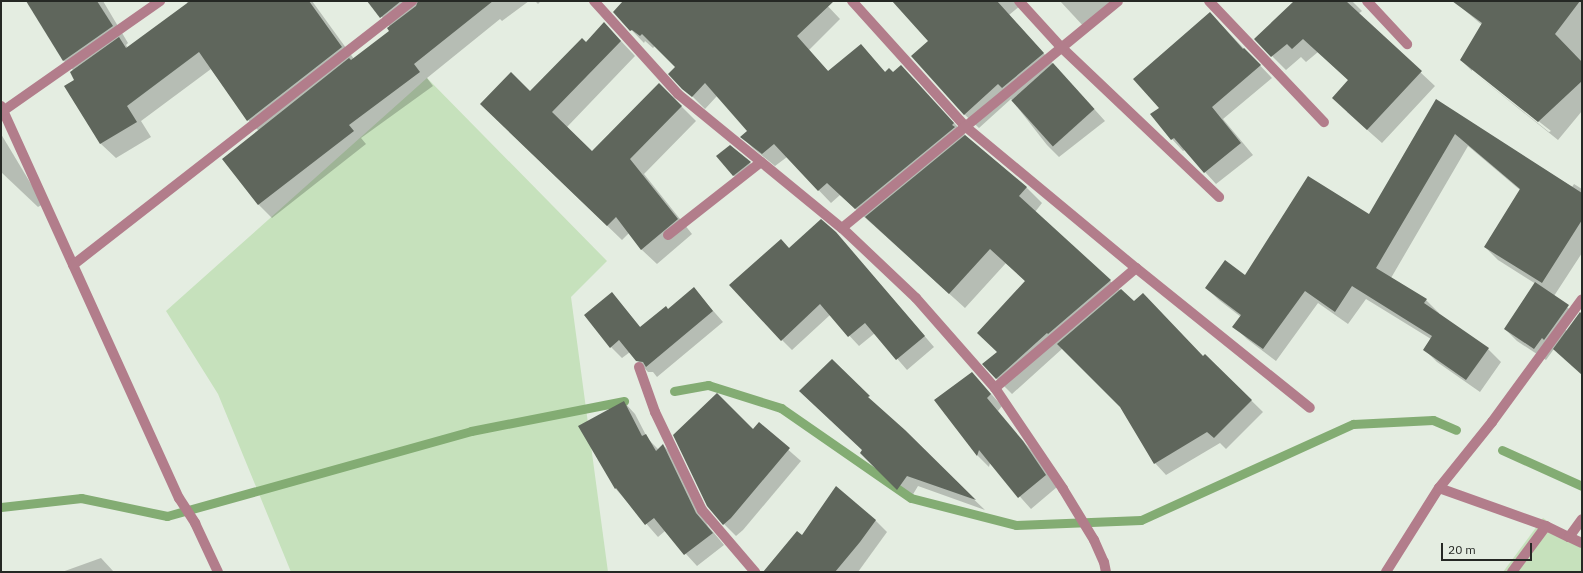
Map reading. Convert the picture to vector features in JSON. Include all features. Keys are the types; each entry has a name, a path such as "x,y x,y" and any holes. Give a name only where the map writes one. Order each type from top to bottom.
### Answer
{"street":[{"path":"160,1 2,108 179,498 195,523 218,572"},
{"path":"73,265 412,1"},
{"path":"594,1 678,94 842,228 916,298 995,388 1075,509 1104,562 1106,572"},
{"path":"852,1 966,127 1136,268 1310,408"},
{"path":"1018,1 1061,47 1219,197"},
{"path":"842,228 1118,1"},
{"path":"1209,1 1324,122"},
{"path":"1367,1 1407,44"},
{"path":"668,235 761,162"},
{"path":"995,388 1136,268"},
{"path":"1386,572 1439,488 1492,422 1582,299"},
{"path":"639,367 655,412 702,510 755,572"},
{"path":"1439,488 1546,526 1582,543"},
{"path":"1569,537 1582,519"},
{"path":"1512,572 1546,526"}],"green space":[{"path":"427,78 607,261 571,297 608,572 291,572 218,394 166,311"},
{"path":"1543,518 1582,545 1582,572 1503,572"}],"building":[{"path":"26,1 97,1 113,26 63,61"},
{"path":"190,1 309,1 342,47 247,121 199,52 127,106 137,122 100,144 64,86 74,80 70,72 119,37 126,48"},
{"path":"367,1 401,1 380,18"},
{"path":"418,1 493,1 414,64 420,72 349,125 354,131 258,205 222,159 349,58 351,60 389,31 387,28 416,6"},
{"path":"623,1 834,1 797,36 828,71 861,44 885,72 889,68 893,72 901,65 954,123 952,125 955,127 855,209 827,183 818,191 774,144 762,154 740,137 747,131 705,83 692,97 682,89 668,74 675,67 642,34 640,36 632,30 630,31 613,12"},
{"path":"892,1 997,1 1044,53 1002,88 998,84 964,115 911,56 928,41"},
{"path":"1294,1 1346,1 1422,71 1367,130 1332,98 1348,80 1303,39 1292,49 1287,44 1271,57 1254,39"},
{"path":"1452,1 1580,1 1555,34 1582,62 1582,81 1538,122 1460,60 1482,23"},
{"path":"1210,12 1243,49 1244,48 1261,65 1212,107 1241,143 1204,173 1174,138 1171,140 1150,114 1159,108 1133,79"},
{"path":"604,22 621,41 552,112 592,151 659,83 682,106 630,159 678,219 641,250 616,217 607,226 480,104 511,72 530,91 582,38 586,42"},
{"path":"1053,63 1094,109 1053,147 1011,100"},
{"path":"1436,99 1582,193 1582,220 1542,283 1484,247 1520,189 1455,134 1376,268 1427,299 1424,303 1489,348 1466,380 1423,350 1432,336 1352,286 1335,312 1305,291 1263,349 1232,327 1241,315 1205,288 1225,260 1245,275 1308,176 1369,214"},
{"path":"965,135 1027,187 1019,196 1111,280 1048,334 1047,333 996,379 982,364 997,352 977,333 1025,281 990,249 949,294 865,217"},
{"path":"730,145 751,162 733,176 716,156"},
{"path":"821,219 836,232 925,336 896,360 865,323 848,337 820,304 781,341 729,285 781,239 789,248"},
{"path":"1535,282 1569,305 1544,340 1542,338 1534,349 1504,329"},
{"path":"694,287 713,311 646,367 643,362 636,361 619,340 610,348 584,315 612,292 640,327 666,306 668,309"},
{"path":"1121,289 1134,301 1143,293 1203,356 1205,354 1252,400 1214,438 1207,432 1154,464 1120,407 1057,344"},
{"path":"1580,312 1582,314 1582,375 1553,349"},
{"path":"832,359 870,396 868,397 905,430 976,500 907,476 897,490 860,453 862,450 799,391"},
{"path":"972,372 991,394 987,398 1023,441 1046,475 1018,498 979,450 977,456 934,400"},
{"path":"717,393 753,429 759,422 790,448 731,518 723,525 707,506 673,435"},
{"path":"624,401 642,436 646,434 656,451 663,444 696,513 713,533 684,555 654,518 645,525 616,488 615,489 578,426"},
{"path":"836,486 876,520 835,572 763,572 797,531 802,535"}],"waterway":[{"path":"674,391 708,385 781,408 911,498 1016,525 1141,520 1353,424 1433,420 1456,430"},
{"path":"1,507 81,498 167,516 471,431 624,401"},
{"path":"1502,450 1582,486"}]}
